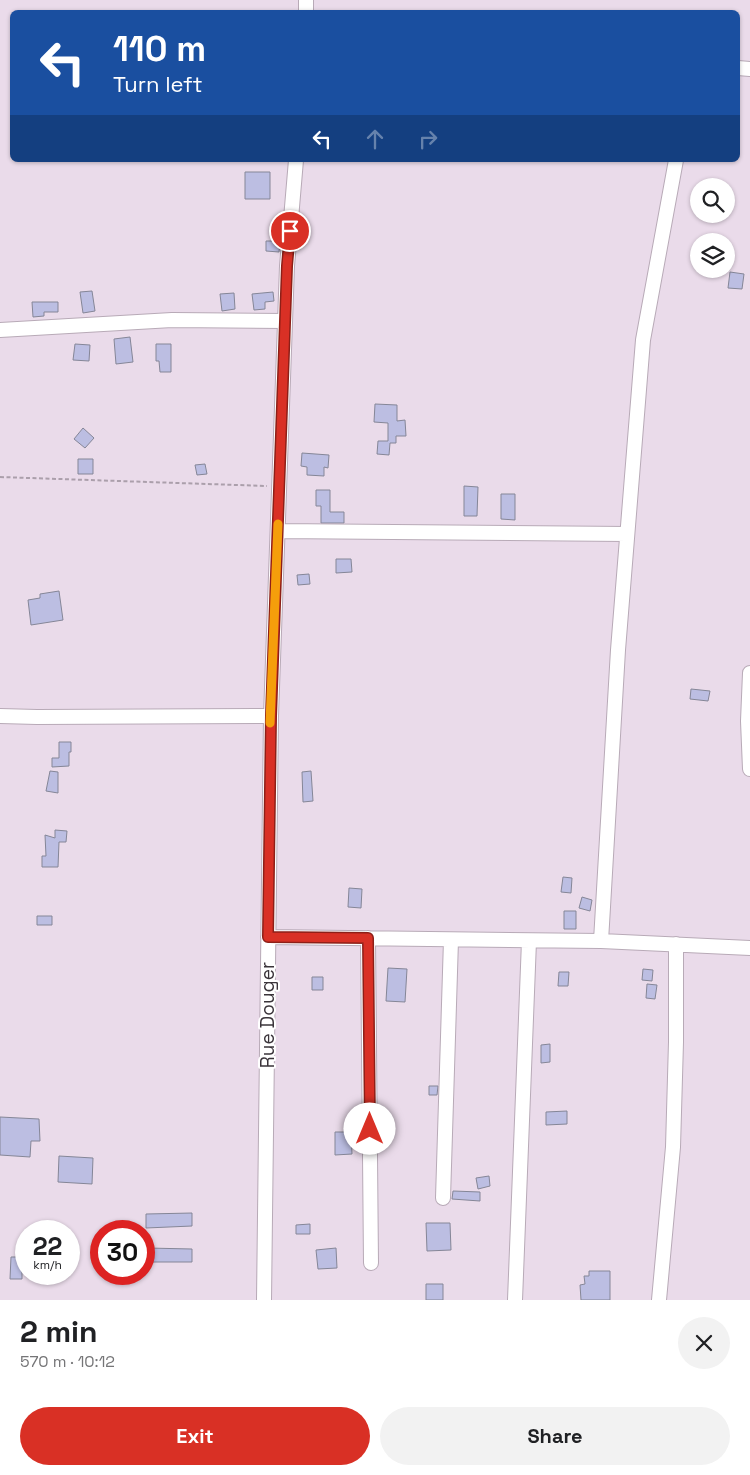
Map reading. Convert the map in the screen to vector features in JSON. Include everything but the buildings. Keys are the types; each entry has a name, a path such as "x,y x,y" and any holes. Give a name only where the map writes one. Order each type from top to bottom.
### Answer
{"street":[{"name":"Rue Douger","path":"264,1300 271,716 287,266 296,162"},
{"path":"601,941 618,650 643,340 676,162"},
{"path":"0,330 172,320 285,320"},
{"path":"278,531 627,534"},
{"path":"750,673 748,720 750,769"},
{"path":"0,716 271,716"},
{"path":"268,937 601,941 750,948"},
{"path":"368,938 370,1263"},
{"path":"443,1198 451,940"},
{"path":"515,1300 529,941"},
{"path":"659,1300 673,1147 676,944"}],"path":[{"path":"0,477 279,486"}],"slow traffic":[{"path":"270,723 278,524"}],"route":[{"path":"290,231 287,266 271,716 268,937 368,938 370,1129"}]}
